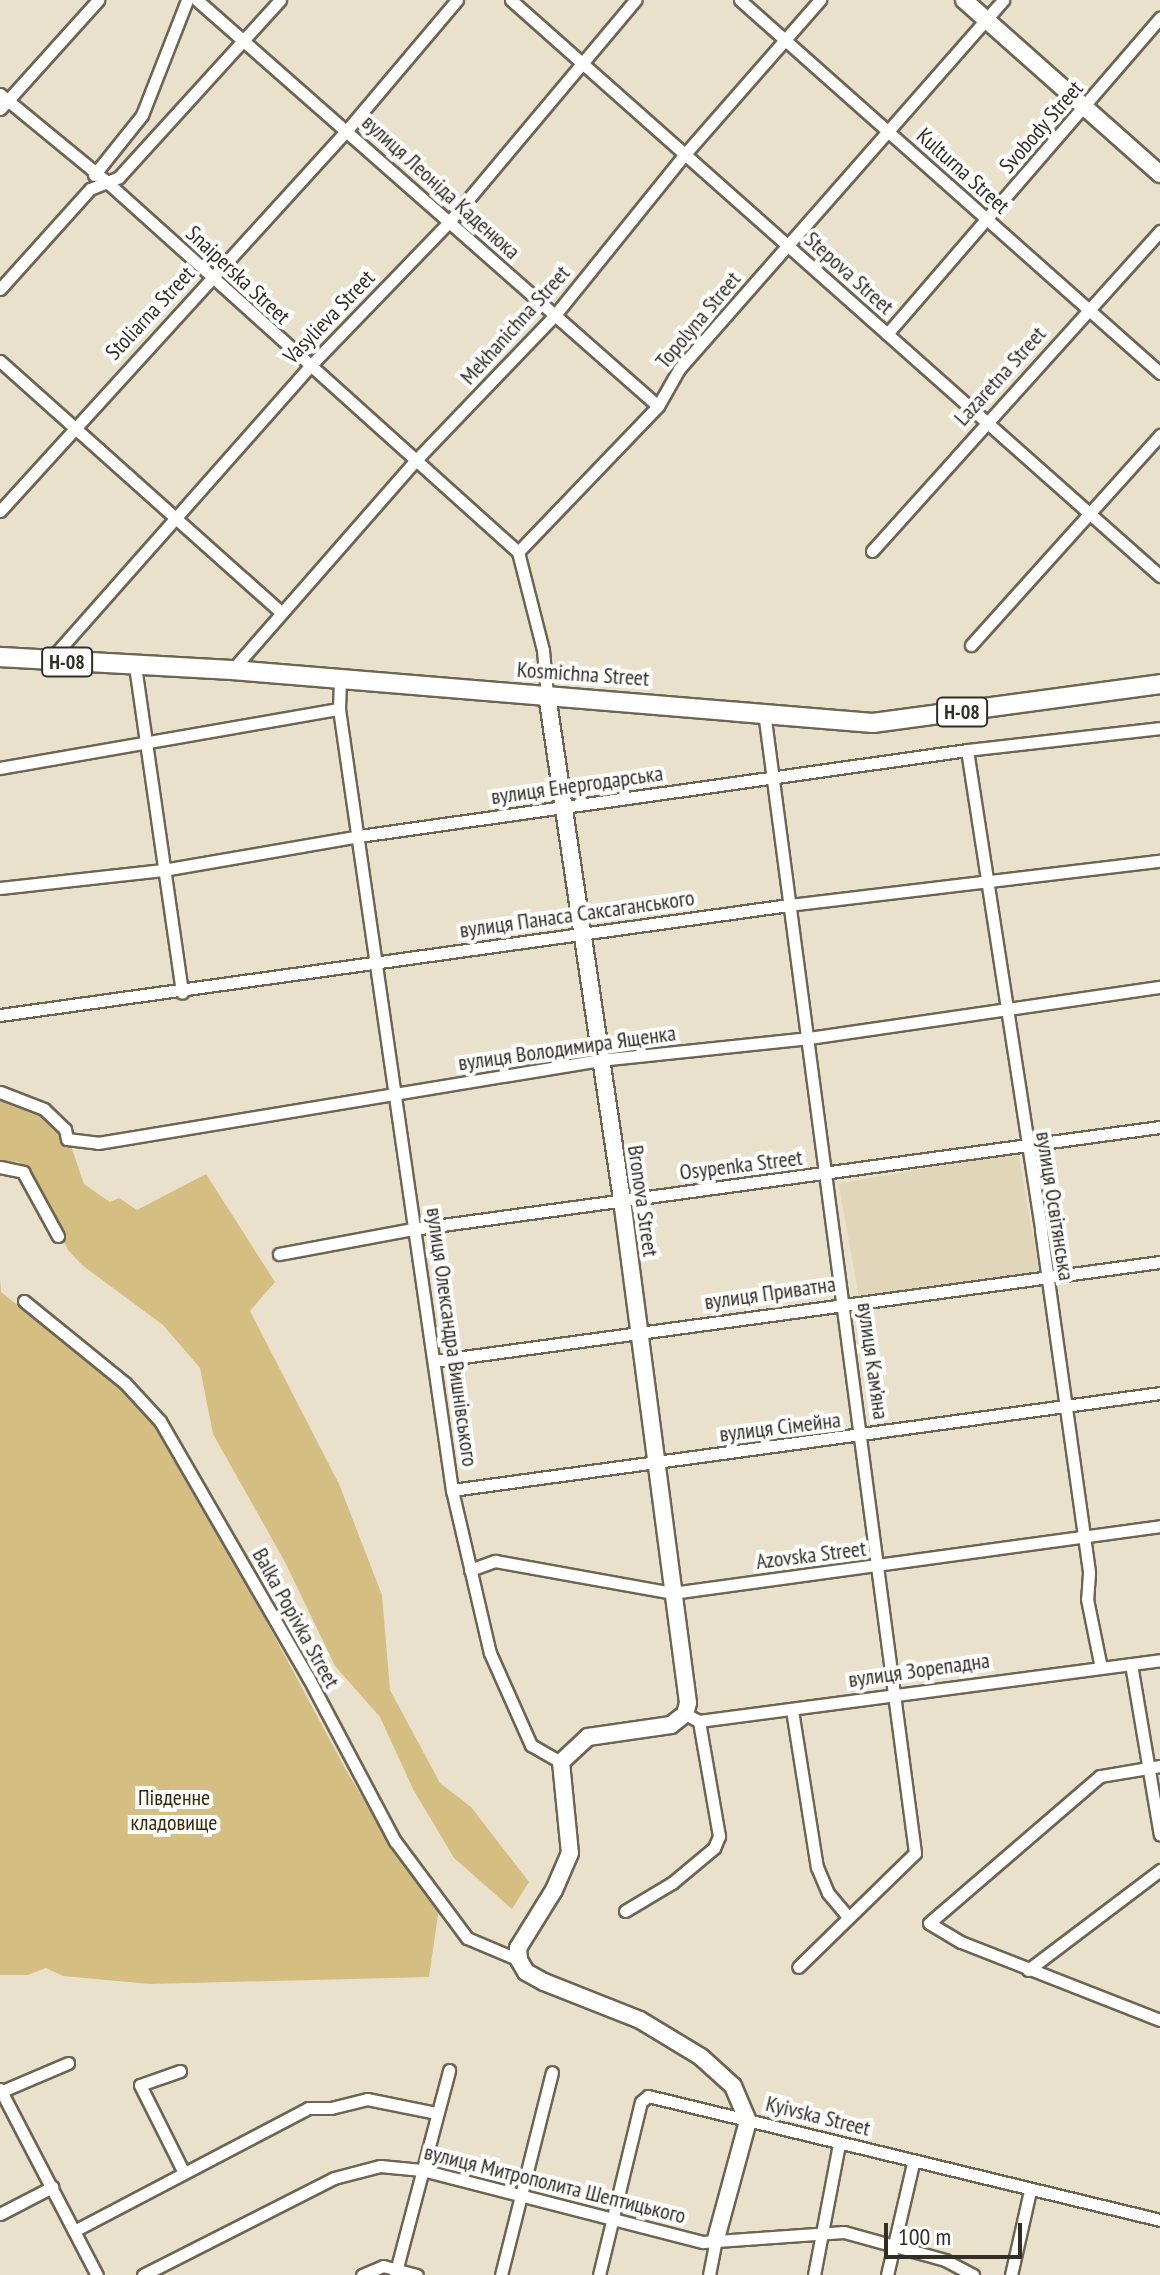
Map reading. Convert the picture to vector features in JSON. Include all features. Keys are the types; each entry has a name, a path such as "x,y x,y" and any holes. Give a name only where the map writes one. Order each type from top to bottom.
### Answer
{"main road":[{"name":"Kosmichna Street","path":"0,657 232,670 893,722 1160,684"}],"street":[{"path":"3,101 98,0"},
{"path":"94,175 142,115 187,0"},
{"name":"вулиця Леоніда Каденюка","path":"197,0 658,406"},
{"path":"0,289 87,192 119,177 280,0"},
{"name":"Stoliarna Street","path":"0,511 73,426 347,130 457,0"},
{"name":"Stepova Street","path":"511,0 1160,576"},
{"name":"Vasylieva Street","path":"50,660 309,367 449,222 580,61 635,0"},
{"name":"Kulturna Street","path":"740,0 1160,373"},
{"name":"Mekhanichna Street","path":"232,670 415,461 555,315 685,154 820,0"},
{"path":"964,0 1160,174"},
{"name":"Topolyna Street","path":"518,552 658,406 679,369 1003,0"},
{"name":"Svobody Street","path":"887,334 1160,18"},
{"name":"Snaiperska Street","path":"3,101 94,175 107,182 518,552"},
{"name":"Lazaretna Street","path":"872,551 1160,231"},
{"path":"0,361 282,613"},
{"path":"971,645 1160,435"},
{"path":"518,552 543,650 547,695"},
{"path":"135,666 142,741 182,993"},
{"name":"вулиця Олександра Вишнівського","path":"340,680 339,709 452,1490 490,1653 531,1745 561,1762"},
{"name":"Bronova Street","path":"547,695 560,807 622,1200 688,1703 719,1836 714,1848 672,1883 625,1911"},
{"path":"0,768 339,709"},
{"name":"вулиця Кам’яна","path":"764,712 863,1436 915,1853 798,1967"},
{"name":"вулиця Енергодарська","path":"0,888 163,870 359,836 967,750 1160,728"},
{"name":"вулиця Освітянська","path":"967,750 1009,1008 1024,1144 1066,1404 1083,1536 1087,1599 1101,1668"},
{"name":"вулиця Панаса Саксаганського","path":"0,1015 182,993 789,905 1160,861"},
{"name":"вулиця Володимира Ященка","path":"0,1092 44,1109 65,1129 67,1139 98,1143 600,1060 809,1038 1160,987"},
{"name":"Osypenka Street","path":"279,1254 413,1229 1160,1127"},
{"path":"0,1167 23,1172 33,1184 58,1236"},
{"name":"вулиця Приватна","path":"434,1361 1160,1262"},
{"name":"Balka Popivka Street","path":"24,1301 125,1383 160,1421 308,1677 395,1841 467,1938 519,1960"},
{"name":"вулиця Сімейна","path":"452,1490 1160,1393"},
{"name":"Azovska Street","path":"470,1570 495,1561 672,1593 1160,1526"},
{"name":"вулиця Зорепадна","path":"692,1718 792,1710 896,1691 1160,1660"},
{"path":"1131,1664 1155,1766 1160,1835"},
{"path":"792,1710 817,1867 828,1893 848,1917"},
{"path":"519,1960 518,1948 554,1890 570,1853 561,1762 588,1737 671,1725 692,1718"},
{"path":"1155,1766 1100,1776 929,1923 1028,1970 1160,2020"},
{"path":"1028,1970 1160,1870"},
{"name":"Kyivska Street","path":"519,1960 535,1977 640,2020 701,2057 733,2086 748,2121 1160,2220"},
{"path":"68,2063 1,2091 97,2275"},
{"path":"395,2272 449,2070"},
{"path":"180,2071 140,2085 183,2171"},
{"path":"501,2275 518,2195 552,2072"},
{"path":"599,2275 644,2098 748,2121 709,2275"},
{"path":"74,2231 308,2108 331,2108 367,2099 436,2113"},
{"path":"814,2275 839,2144"},
{"path":"887,2275 913,2163"},
{"name":"вулиця Митрополита Шептицького","path":"143,2275 356,2170 380,2166 422,2170 703,2242 716,2239 745,2243 824,2230 945,2260 973,2275"},
{"path":"0,2214 52,2187"},
{"path":"1011,2275 1030,2191"},
{"path":"362,2275 383,2266 395,2272 417,2275"}],"shaded area":[{"path":"1018,1152 1039,1271 860,1303 839,1184"}],"green space":[{"path":"0,1096 48,1120 71,1146 84,1184 110,1202 119,1198 137,1210 206,1174 275,1282 250,1311 339,1484 382,1595 390,1690 440,1783 471,1807 529,1882 512,1909 454,1858 413,1789 380,1717 335,1666 285,1562 213,1434 200,1368 163,1325 82,1265 68,1250 33,1177 19,1162 0,1161"},
{"name":"Південне кладовище","path":"0,1278 1,1292 121,1388 156,1428 210,1516 346,1770 390,1843 439,1908 429,1977 150,1984 63,1976 46,1968 28,1975 0,1975"}]}
